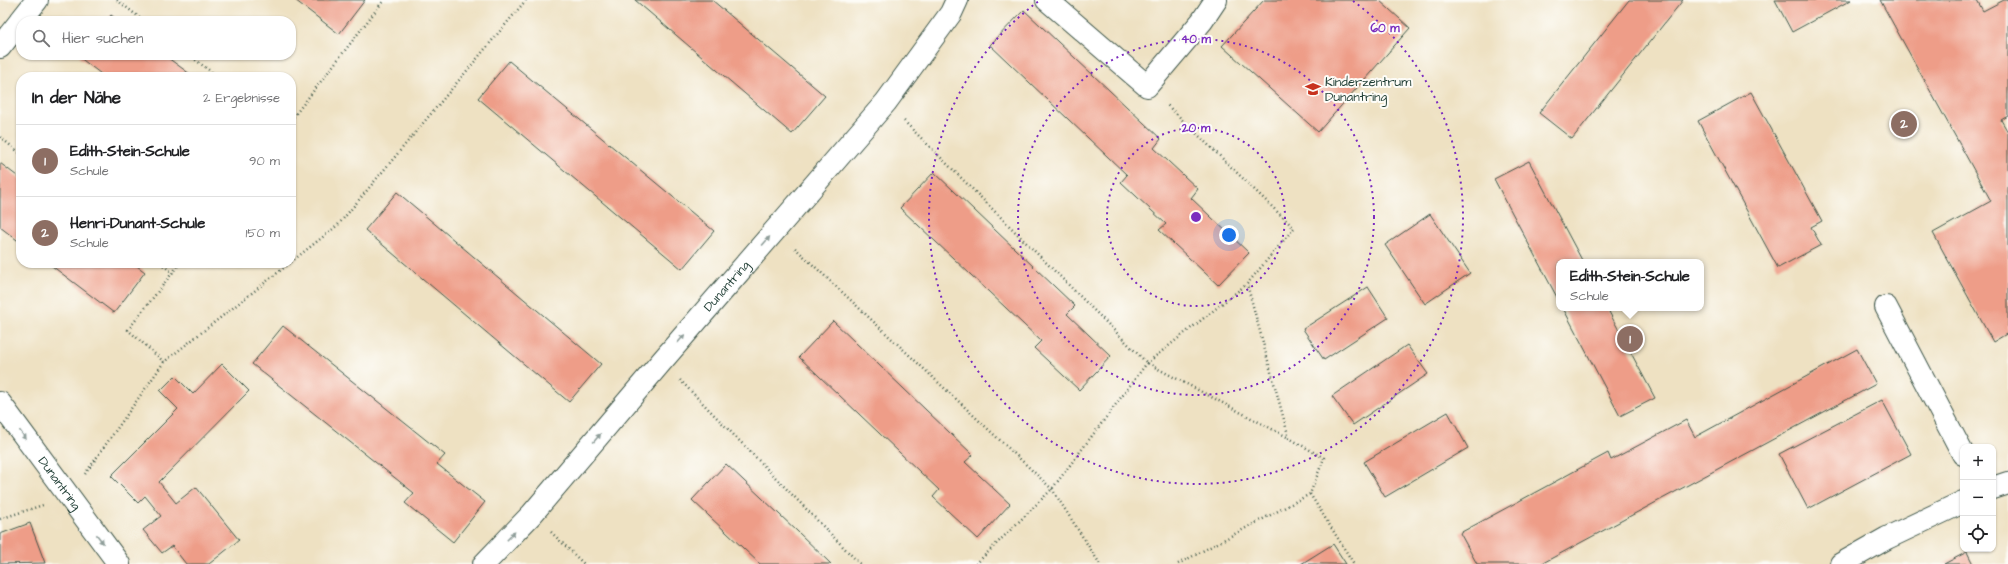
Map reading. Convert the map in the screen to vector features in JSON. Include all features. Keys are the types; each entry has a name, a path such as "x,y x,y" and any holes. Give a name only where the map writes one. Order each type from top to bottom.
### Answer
{"street":[{"path":"24,16 37,0"},
{"name":"Dunantring","path":"484,564 532,514 662,360 886,102 951,13 957,0"},
{"path":"1047,0 1147,86 1202,21 1216,0"},
{"path":"0,47 16,27"},
{"path":"1886,307 1960,448"},
{"name":"Dunantring","path":"0,403 119,564"},
{"path":"1996,487 2008,483"},
{"path":"1841,564 1888,538 1960,503"}],"path":[{"path":"117,0 138,16"},
{"path":"296,114 384,0"},
{"path":"296,258 338,225 526,0"},
{"path":"196,60 211,72"},
{"path":"976,564 1052,489 1147,364 1247,284 1294,228 1147,86"},
{"path":"886,102 1147,364 1289,438 1324,458 1310,494 1178,564"},
{"path":"0,137 16,150"},
{"path":"775,230 1052,489 1100,564"},
{"path":"166,268 173,273"},
{"path":"164,362 128,330 176,268"},
{"path":"0,519 69,497 164,362 284,268"},
{"path":"1247,284 1289,438"},
{"path":"662,360 860,564"},
{"path":"1310,494 1354,564"},
{"path":"532,514 584,564"}],"building":[{"path":"295,0 365,0 339,34"},
{"path":"635,0 712,0 825,96 792,134"},
{"name":"Kinderzentrum Dunantring","path":"1264,0 1379,0 1410,28 1318,132 1222,46"},
{"path":"1629,0 1683,0 1572,139 1539,113"},
{"path":"1775,0 1851,0 1792,32"},
{"path":"1880,0 1977,0 1983,11 2004,0 2008,0 2008,116 2001,120 2008,132 2008,333 1993,342 1933,233 1991,201"},
{"path":"1024,10 1161,139 1154,148 1198,189 1191,198 1249,253 1218,285 1159,230 1166,224 1121,182 1127,175 990,45"},
{"path":"83,60 171,60 187,72 98,72"},
{"path":"509,61 714,231 682,269 478,98"},
{"path":"1751,92 1822,221 1811,227 1821,245 1778,268 1698,121"},
{"path":"1529,161 1581,259 1556,259 1556,295 1494,179"},
{"path":"0,163 16,175 16,239 0,227"},
{"path":"934,172 1075,306 1067,314 1111,356 1079,390 1034,348 1041,341 900,208"},
{"path":"397,192 601,364 569,402 365,230"},
{"path":"1430,214 1470,273 1425,304 1385,245"},
{"path":"55,268 140,268 145,272 114,313"},
{"path":"1368,287 1388,318 1324,360 1303,329"},
{"path":"1565,311 1609,311 1655,398 1620,416"},
{"path":"833,321 973,455 965,462 1010,504 978,539 933,497 939,490 799,357"},
{"path":"283,326 445,455 437,464 485,502 453,542 405,503 414,493 252,364"},
{"path":"1407,345 1428,374 1353,425 1332,396"},
{"path":"1857,349 1876,384 1541,564 1477,564 1460,533 1608,453 1611,460 1686,420 1695,437"},
{"path":"222,364 249,391 159,482 176,503 196,487 239,540 209,564 186,564 172,546 162,553 143,530 161,516 145,496 138,503 111,476 178,409 160,391 175,376 193,394"},
{"path":"1882,400 1911,454 1808,509 1779,454"},
{"path":"1448,412 1468,448 1385,497 1364,462"},
{"path":"726,464 831,564 760,564 692,500"},
{"path":"30,523 45,563 0,564 0,534"},
{"path":"1333,544 1346,564 1301,564"},
{"path":"1967,552 1973,564 1944,564"}],"place":[{"name":"Kinderzentrum Dunantring","path":"1313,89"},
{"name":"Henri-Dunant-Schule","path":"1904,124"},
{"name":"Edith-Stein-Schule","path":"1630,339"}]}
